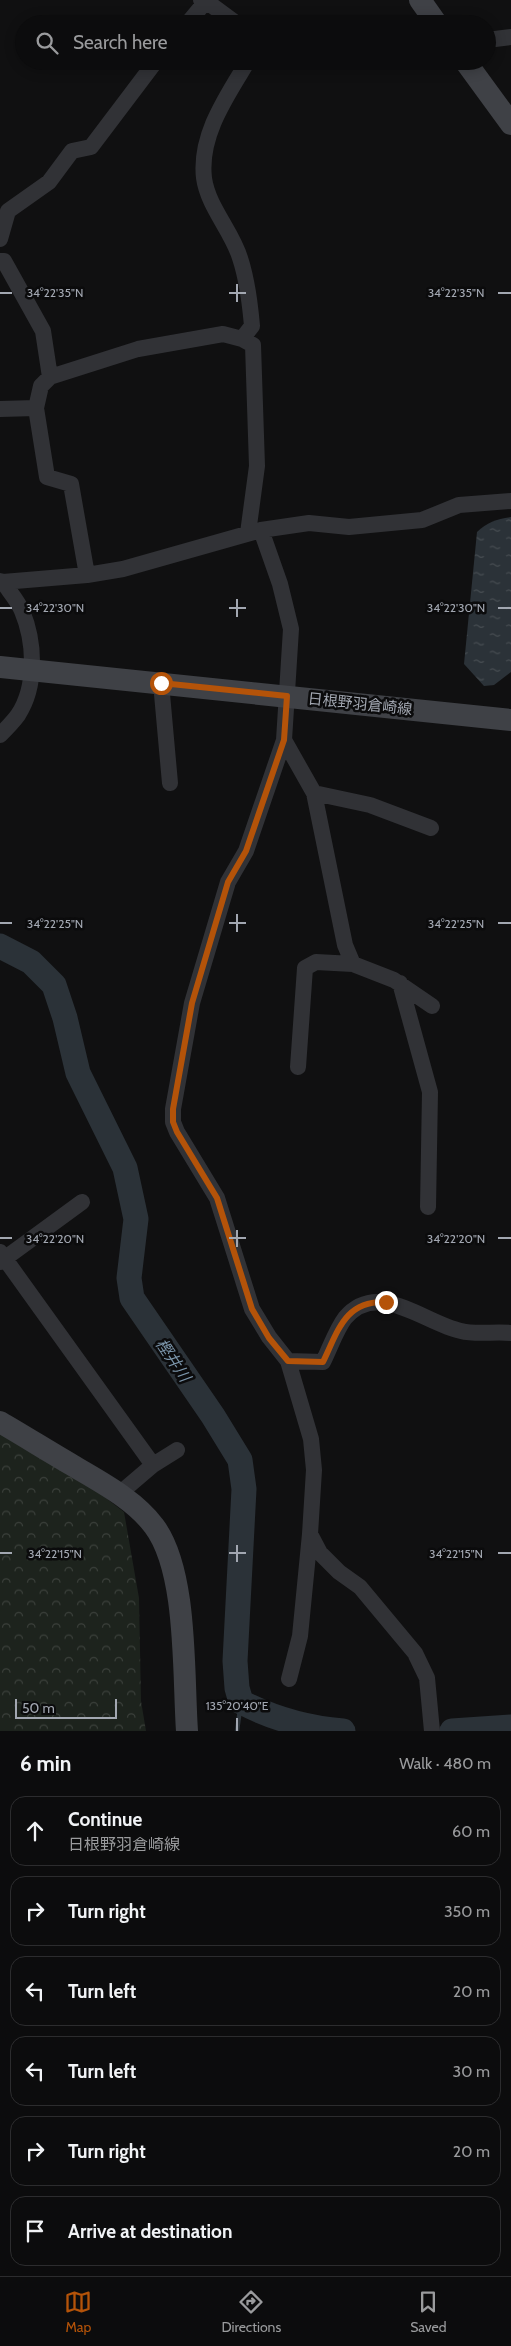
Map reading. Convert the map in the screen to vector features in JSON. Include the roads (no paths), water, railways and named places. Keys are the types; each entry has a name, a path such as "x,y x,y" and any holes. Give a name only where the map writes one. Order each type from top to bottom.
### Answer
{"main road":[{"path":"420,0 431,15"},
{"path":"472,70 511,124"},
{"name":"日根野羽倉崎線","path":"0,668 511,720"},
{"path":"0,1422 119,1494 154,1527 166,1549 176,1576 187,1731"}],"street":[{"path":"193,15 204,0 225,15"},
{"path":"496,39 511,37"},
{"path":"0,239 8,211 49,182 72,151 91,147 149,70"},
{"path":"242,339 252,326 240,257 210,195 204,178 206,147 217,113 243,70"},
{"path":"0,261 4,261 42,332 50,377"},
{"path":"86,575 70,484 47,477 36,408 41,386 50,377 138,349 223,334 242,339 253,345 257,466 255,532 280,584 291,629 284,740 246,851 228,882 192,1003 173,1109 173,1122 177,1132 217,1198 252,1309 269,1338 288,1361 311,1439 314,1470 310,1534 300,1636 289,1679"},
{"path":"0,409 36,408"},
{"path":"0,735 18,715 26,698 32,671 30,637 21,610 2,582 86,575 123,569 255,532 308,523 349,527 422,520 459,505 511,502"},
{"path":"161,683 170,783"},
{"path":"284,740 314,793 345,945 353,964"},
{"path":"314,793 370,805 431,828"},
{"path":"298,1068 305,968 316,962 353,964 400,983 432,1006"},
{"path":"400,983 430,1092 428,1207"},
{"path":"82,1202 2,1258 153,1465"},
{"path":"288,1361 323,1362 344,1319 356,1307 371,1301 386,1302 461,1331 511,1333"},
{"path":"119,1494 153,1465 177,1450"},
{"path":"310,1534 320,1553 339,1572 360,1587 415,1653 427,1678 432,1731"}],"water":[{"path":"511,517 511,672 494,685 484,686 464,664 477,532 493,522"}],"waterway":[{"name":"樫井川","path":"0,946 31,962 54,985 65,1018 78,1073 125,1168 136,1219 129,1278 132,1298 213,1416 240,1460 244,1489 235,1661 237,1688 241,1702 290,1722 316,1728 343,1731"},
{"path":"237,1731 241,1702"},
{"name":"樫井川","path":"452,1731 511,1727"}]}
